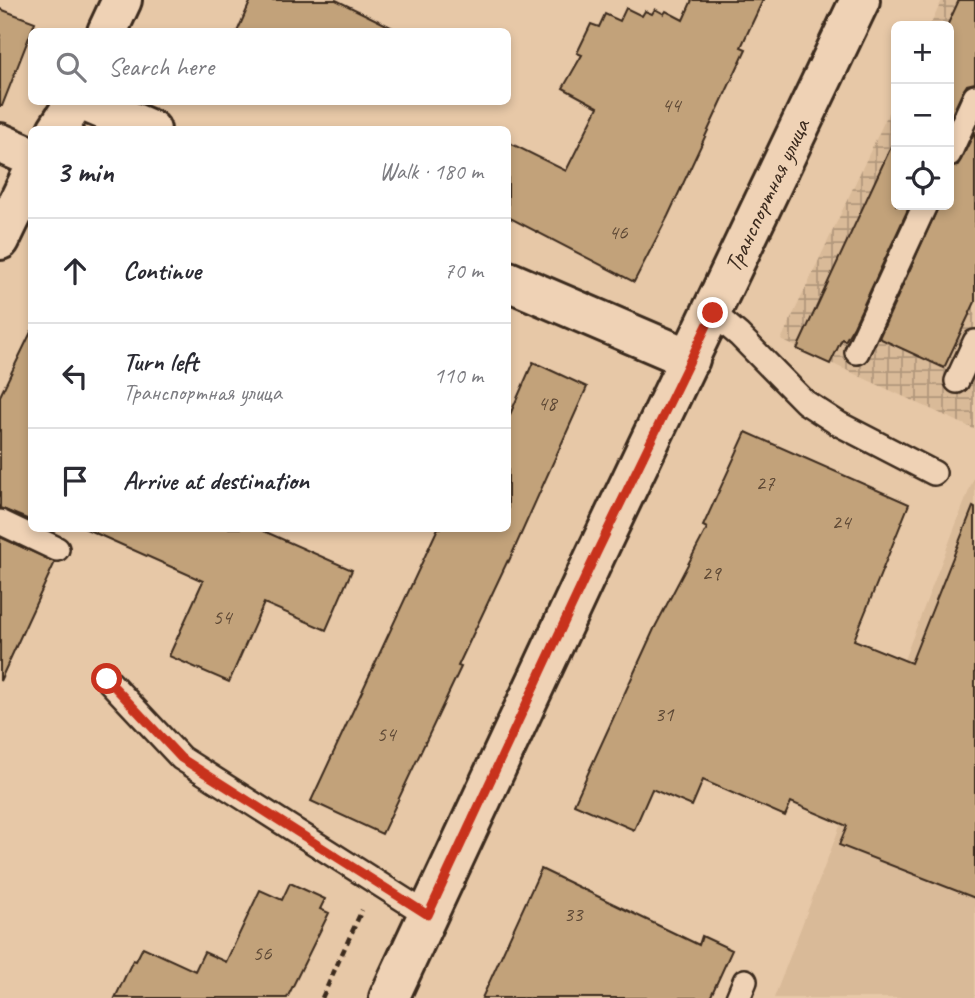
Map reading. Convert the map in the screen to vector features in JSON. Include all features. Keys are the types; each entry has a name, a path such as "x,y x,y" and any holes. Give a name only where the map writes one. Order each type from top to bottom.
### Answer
{"street":[{"path":"109,28 122,0"},
{"name":"Транспортная улица","path":"389,998 860,0"},
{"path":"60,126 73,105"},
{"path":"92,105 142,126"},
{"path":"0,143 28,155"},
{"path":"0,240 28,182"},
{"path":"511,282 690,359"}],"lane":[{"path":"952,147 975,97"},
{"path":"857,352 923,210"},
{"path":"713,313 740,334 774,373 805,402 839,424 934,473"},
{"path":"957,381 975,342"},
{"path":"0,522 57,549"},
{"path":"107,679 181,758 428,915"}],"path":[{"path":"322,998 376,881"}],"shaded area":[{"path":"942,0 975,0 974,429 781,340 891,108 891,210 954,210 954,21 932,21"},
{"path":"975,475 975,998 774,998"}],"building":[{"path":"251,0 336,0 393,28 239,28"},
{"path":"692,0 763,0 741,47 746,49 634,282 511,219 511,144 566,171 598,107 563,88 582,55 577,53 591,24 599,27 605,14 620,21 626,8 642,16 645,11 652,14 655,9 664,14 666,11 683,20"},
{"path":"959,0 975,0 975,83 967,85 954,110 954,21 949,21"},
{"path":"0,9 35,22 33,28 28,28 28,40 0,106"},
{"path":"975,131 975,302 944,368 879,338 937,210 954,210 954,167 961,160"},
{"path":"891,147 891,210 908,210 854,326 845,341 842,339 830,364 797,349"},
{"path":"28,338 28,519 0,508 0,396"},
{"path":"533,362 587,387 508,563 508,560 458,666 461,667 382,834 311,801 436,532 511,532 511,412"},
{"path":"746,432 909,504 854,640 911,663 973,507 975,508 975,898 839,845 847,826 791,802 785,816 703,780 692,806 652,789 634,830 574,804 654,629 707,528 703,526"},
{"path":"93,532 266,532 352,570 326,630 264,603 229,682 169,656 203,581"},
{"path":"0,537 55,562 0,681"},
{"path":"541,869 699,945 702,936 732,950 710,998 482,998"},
{"path":"290,883 325,899 320,909 329,913 287,998 115,998 133,960 136,961 143,947 195,971 204,952 226,962 260,890 282,900"}],"route":[{"path":"107,679 181,758 428,915 596,554 713,313"}]}
